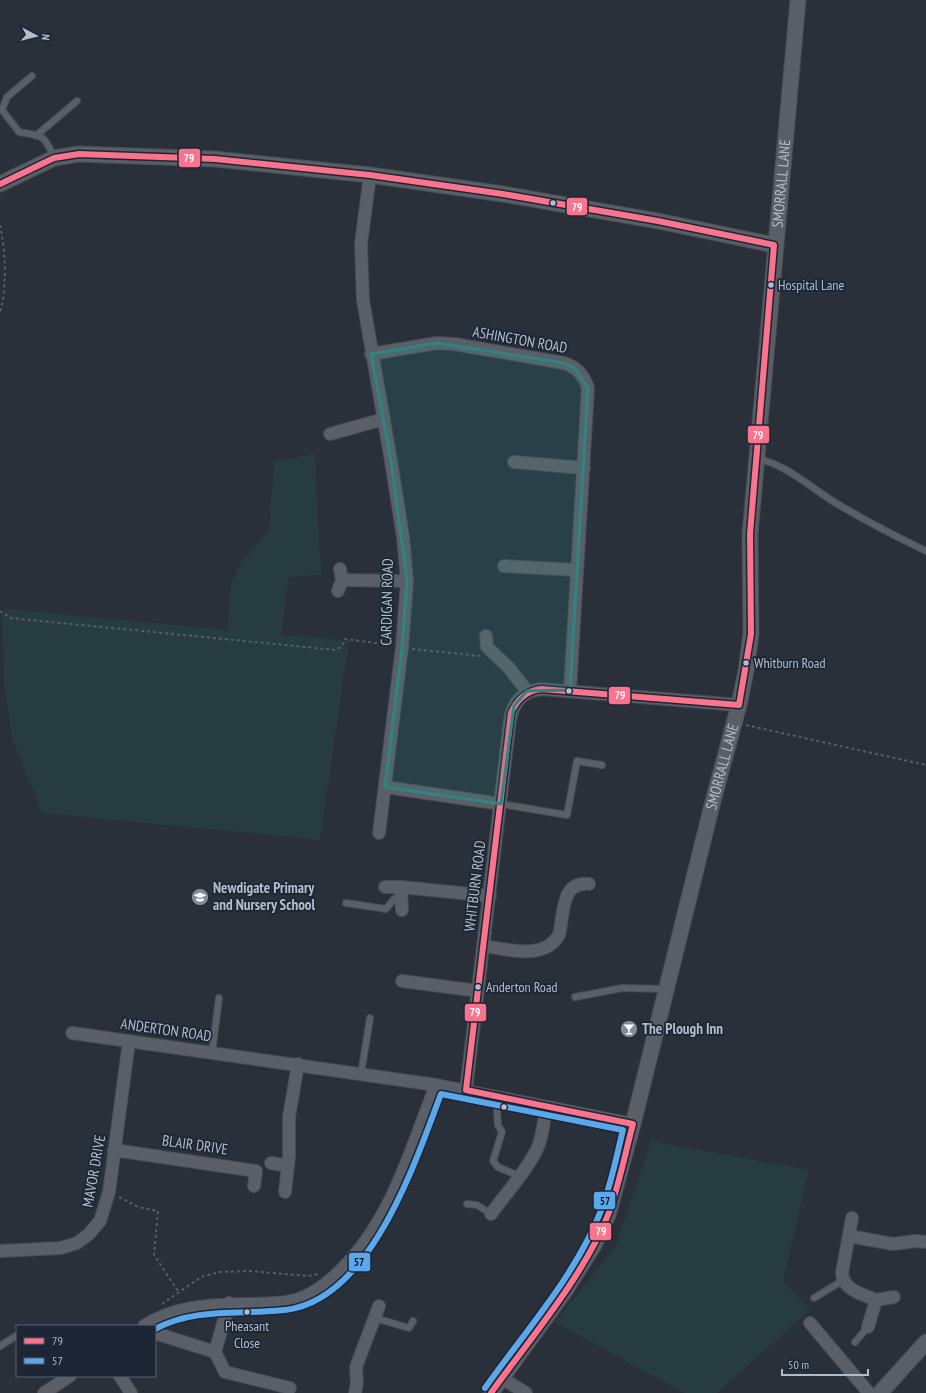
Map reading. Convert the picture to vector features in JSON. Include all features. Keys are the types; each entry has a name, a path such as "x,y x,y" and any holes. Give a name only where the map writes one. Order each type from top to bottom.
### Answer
{"street":[{"name":"SMORRALL LANE","path":"491,1393 565,1291 594,1245 614,1197 712,805 739,705 746,671 751,634 750,534 774,246 798,0"},
{"path":"0,184 54,158 79,154 215,159 370,175 503,194 658,221 774,246"},
{"name":"CARDIGAN ROAD","path":"370,175 361,244 363,300 403,537 407,581 402,647 379,833"},
{"name":"ASHINGTON ROAD","path":"371,354 437,342 571,365 580,372 588,388 570,690"},
{"path":"330,434 384,419"},
{"path":"514,462 584,468"},
{"path":"504,566 577,570"},
{"path":"340,580 407,581"},
{"path":"486,636 487,647 527,691 541,689 570,690 739,705"},
{"name":"WHITBURN ROAD","path":"466,1090 511,713 516,702 527,691"},
{"path":"385,787 501,804"},
{"path":"483,946 535,952 547,949 559,935 568,893 579,884 589,884"},
{"path":"385,887 401,891 490,896"},
{"path":"401,891 402,910"},
{"path":"402,981 478,991"},
{"name":"ANDERTON ROAD","path":"72,1033 298,1064 436,1085 633,1124"},
{"name":"MAVOR DRIVE","path":"0,1251 46,1250 62,1248 77,1243 90,1234 100,1221 106,1207 109,1192 129,1041"},
{"path":"285,1192 288,1166 289,1117 298,1064"},
{"path":"146,1325 171,1312 200,1306 229,1303 276,1303 298,1300 322,1287 363,1246 383,1216 407,1160 436,1085"},
{"path":"491,1214 537,1148 542,1135 546,1107"},
{"name":"BLAIR DRIVE","path":"114,1150 256,1171 254,1186"},
{"path":"271,1163 288,1166"},
{"path":"852,1218 842,1273 842,1281 849,1287 876,1300 894,1297"},
{"path":"849,1236 893,1244 916,1240 926,1242"},
{"path":"868,1327 876,1300"},
{"path":"229,1303 215,1352 225,1372 290,1388"},
{"path":"355,1393 357,1382 356,1367 379,1306"},
{"path":"810,1323 869,1393"},
{"path":"156,1334 215,1352"},
{"path":"880,1393 926,1342"},
{"path":"44,1393 68,1377"},
{"path":"121,1377 131,1393"},
{"path":"502,1379 526,1393"}],"lane":[{"path":"32,76 7,97 1,110 19,132 38,134 48,144 54,158"},
{"path":"38,134 77,101"},
{"path":"756,458 785,469 834,502 895,537 926,551"},
{"path":"501,804 567,815 577,762 602,765"},
{"path":"346,903 386,909 401,891"},
{"path":"575,997 622,988 667,989"},
{"path":"212,1053 219,998"},
{"path":"361,1074 370,1018"},
{"path":"496,1096 498,1125 502,1132 493,1161 498,1167 518,1176"},
{"path":"467,1204 477,1205 491,1214"},
{"path":"814,1298 842,1281"},
{"path":"375,1318 409,1328 413,1321"},
{"path":"855,1342 868,1327"},
{"path":"0,1346 16,1336"}],"path":[{"path":"0,224 5,247 3,301 0,314"},
{"path":"0,611 10,618 336,650 342,646 345,639 488,657 500,660"},
{"path":"734,722 926,765"},
{"path":"109,1192 138,1207 158,1211 154,1255 178,1291 201,1277 220,1272 249,1271 308,1276 321,1273"}],"highlighted area":[{"path":"437,343 564,363 575,368 588,388 570,690 527,691 514,706 501,804 385,787 402,647 407,581 391,461 371,354"}],"green space":[{"path":"315,454 321,575 289,577 281,635 349,640 320,840 42,813 12,739 4,681 2,612 8,609 227,630 232,580 240,564 269,529 274,461"},
{"path":"651,1141 809,1170 783,1281 810,1310 717,1393 684,1393 555,1322 615,1247"}],"transit line":[{"name":"79","path":"0,184 54,158 79,154 215,159 370,175 503,194 658,221 774,245 750,534 751,634 739,705 541,689 523,696 511,713 466,1090 633,1124 622,1170 608,1215 585,1261 555,1307 491,1393"},
{"name":"57","path":"156,1329 186,1317 219,1313 285,1310 315,1301 342,1282 365,1255 386,1224 418,1155 441,1094 623,1130 613,1172 600,1213 577,1259 548,1304 485,1388"}],"place":[{"name":"Hospital Lane","path":"771,285"},
{"name":"Whitburn Road","path":"746,663"},
{"name":"Newdigate Primary and Nursery School","path":"200,897"},
{"name":"Anderton Road","path":"478,987"},
{"name":"The Plough Inn","path":"629,1029"},
{"name":"Pheasant Close","path":"247,1312"}]}
